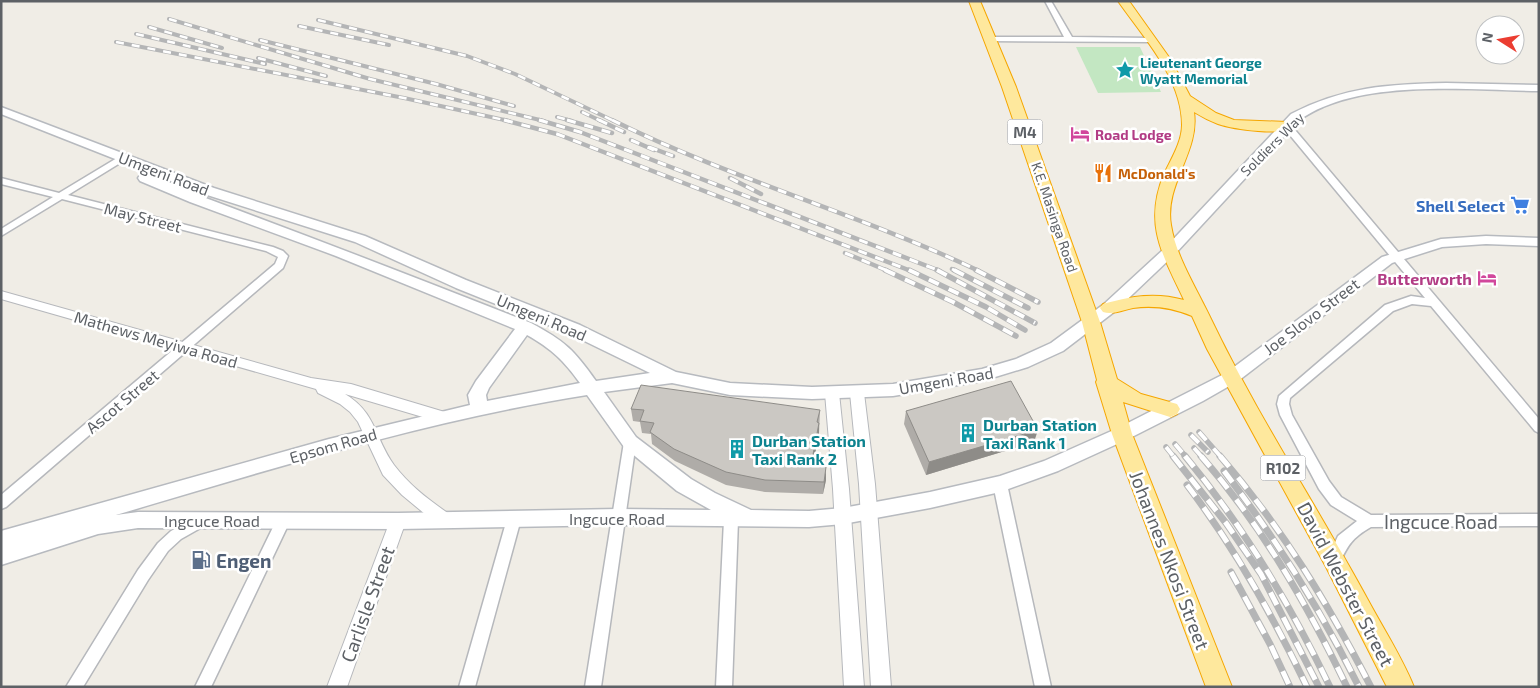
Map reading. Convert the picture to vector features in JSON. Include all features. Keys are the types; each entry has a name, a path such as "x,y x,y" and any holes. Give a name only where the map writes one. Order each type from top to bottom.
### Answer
{"highway":[{"name":"K.E. Masinga Road","path":"974,1 1034,155 1091,322"},
{"path":"1123,1 1151,40 1186,99 1206,115 1231,124 1287,126"},
{"path":"1170,251 1164,235 1161,204 1164,190 1188,133 1186,99"},
{"name":"R102","path":"1170,251 1216,349 1232,377"},
{"path":"1109,308 1128,302 1150,300 1184,306 1198,312"},
{"path":"1091,322 1106,382 1135,400 1170,409"},
{"name":"David Webster Street","path":"1232,377 1334,560 1401,687"},
{"name":"Johannes Nkosi Street","path":"1106,382 1122,434 1219,687"}],"main road":[{"name":"Soldiers Way","path":"1091,322 1109,308 1170,251 1295,117 1317,104 1374,90 1414,87 1539,88"},
{"name":"Umgeni Road","path":"1,110 117,161"},
{"name":"Umgeni Road","path":"1,121 117,161 171,182 209,190 360,239 461,284 574,328 672,377 730,389 774,392 857,393 910,387 1004,369 1022,363 1057,347 1091,322"},
{"name":"Umgeni Road","path":"171,182 195,199 341,253 525,327 551,341 570,357 630,442 684,485 752,520"},
{"path":"195,199 209,190"},
{"path":"341,253 360,239"},
{"name":"Joe Slovo Street","path":"1232,377 1367,273 1387,260 1451,242 1539,242"},
{"path":"480,408 477,395 482,385 525,327"},
{"name":"Epsom Road","path":"1,540 370,434 443,416 592,388 672,377"},
{"path":"1170,409 1232,377"},
{"name":"Ingcuce Road","path":"1,556 98,526 138,520 283,521 618,517 731,520 822,519 952,496 1000,484 1051,466 1122,434 1170,409"}],"street":[{"path":"1048,1 1069,40"},
{"path":"990,39 1151,40"},
{"path":"1287,126 1539,428"},
{"path":"1,233 117,161"},
{"name":"May Street","path":"1,181 269,249 279,252 283,256"},
{"name":"Ascot Street","path":"1,503 279,266 283,256"},
{"name":"Mathews Meyiwa Road","path":"1,295 184,348 312,383 351,389 443,416"},
{"path":"1369,521 1336,501 1324,485 1286,415 1283,404 1286,396 1389,308 1411,300 1435,303"},
{"name":"Mathews Meyiwa Road","path":"312,383 344,399 354,407 363,417 382,461 390,472 406,489 443,519"},
{"path":"832,393 843,516 854,687"},
{"path":"857,393 869,511 881,687"},
{"path":"593,687 630,442"},
{"path":"1000,484 1043,687"},
{"path":"467,687 514,519"},
{"path":"74,687 143,575 163,547 176,535 203,520"},
{"name":"Carlisle Street","path":"337,687 398,520"},
{"path":"724,687 731,520"},
{"name":"Ingcuce Road","path":"1334,560 1338,545 1348,534 1369,521 1539,520"},
{"path":"203,687 283,521"}],"green space":[{"path":"1076,47 1140,47 1161,92 1098,93"}],"building":[{"name":"Durban Station Taxi Rank 1","path":"1011,381 1038,430 929,462 906,411"},
{"name":"Durban Station Taxi Rank 2","path":"641,385 820,410 811,465 826,467 824,482 765,480 726,472 674,449 650,432 654,423 640,421 644,410 631,409"}],"railway":[{"path":"169,19 370,79 544,121"},
{"path":"318,20 467,56 515,74 614,121"},
{"path":"299,26 389,45"},
{"path":"149,27 222,48"},
{"path":"136,34 265,64"},
{"path":"260,40 436,84 514,106"},
{"path":"116,42 404,98 509,121"},
{"path":"258,58 326,76"},
{"path":"582,112 601,121"},
{"path":"557,117 572,121"},
{"path":"504,120 557,134 911,271"},
{"path":"539,120 580,132 940,271"},
{"path":"567,120 612,133"},
{"path":"599,120 624,132"},
{"path":"612,120 749,179 888,232 979,271"},
{"path":"631,140 654,150"},
{"path":"649,147 673,156"},
{"path":"730,178 761,194"},
{"path":"845,253 888,271"},
{"path":"885,270 953,302 1016,336"},
{"path":"909,270 986,307 1025,330"},
{"path":"937,270 1035,323"},
{"path":"954,270 1028,308"},
{"path":"976,270 1038,302"},
{"path":"1199,432 1221,457"},
{"path":"1191,435 1208,452"},
{"path":"1175,444 1186,457"},
{"path":"1166,447 1174,457"},
{"path":"1194,448 1202,457"},
{"path":"1173,456 1226,523 1261,574 1319,687"},
{"path":"1185,456 1227,510 1265,567 1299,626 1330,687"},
{"path":"1201,456 1244,510 1282,567 1316,626 1347,687"},
{"path":"1220,456 1264,511 1303,567 1338,625 1371,687"},
{"path":"1224,471 1262,523 1297,576 1329,630 1359,687"},
{"path":"1187,485 1221,533 1252,583 1281,634 1307,687"},
{"path":"1231,572 1270,644 1290,687"}],"place":[{"name":"Lieutenant George Wyatt Memorial","path":"1125,70"},
{"name":"Road Lodge","path":"1080,134"},
{"name":"McDonald's","path":"1103,173"},
{"name":"Shell Select","path":"1520,205"},
{"name":"Butterworth","path":"1487,278"},
{"name":"Durban Station Taxi Rank 1","path":"968,433"},
{"name":"Durban Station Taxi Rank 2","path":"737,449"},
{"name":"Engen","path":"201,560"}]}
